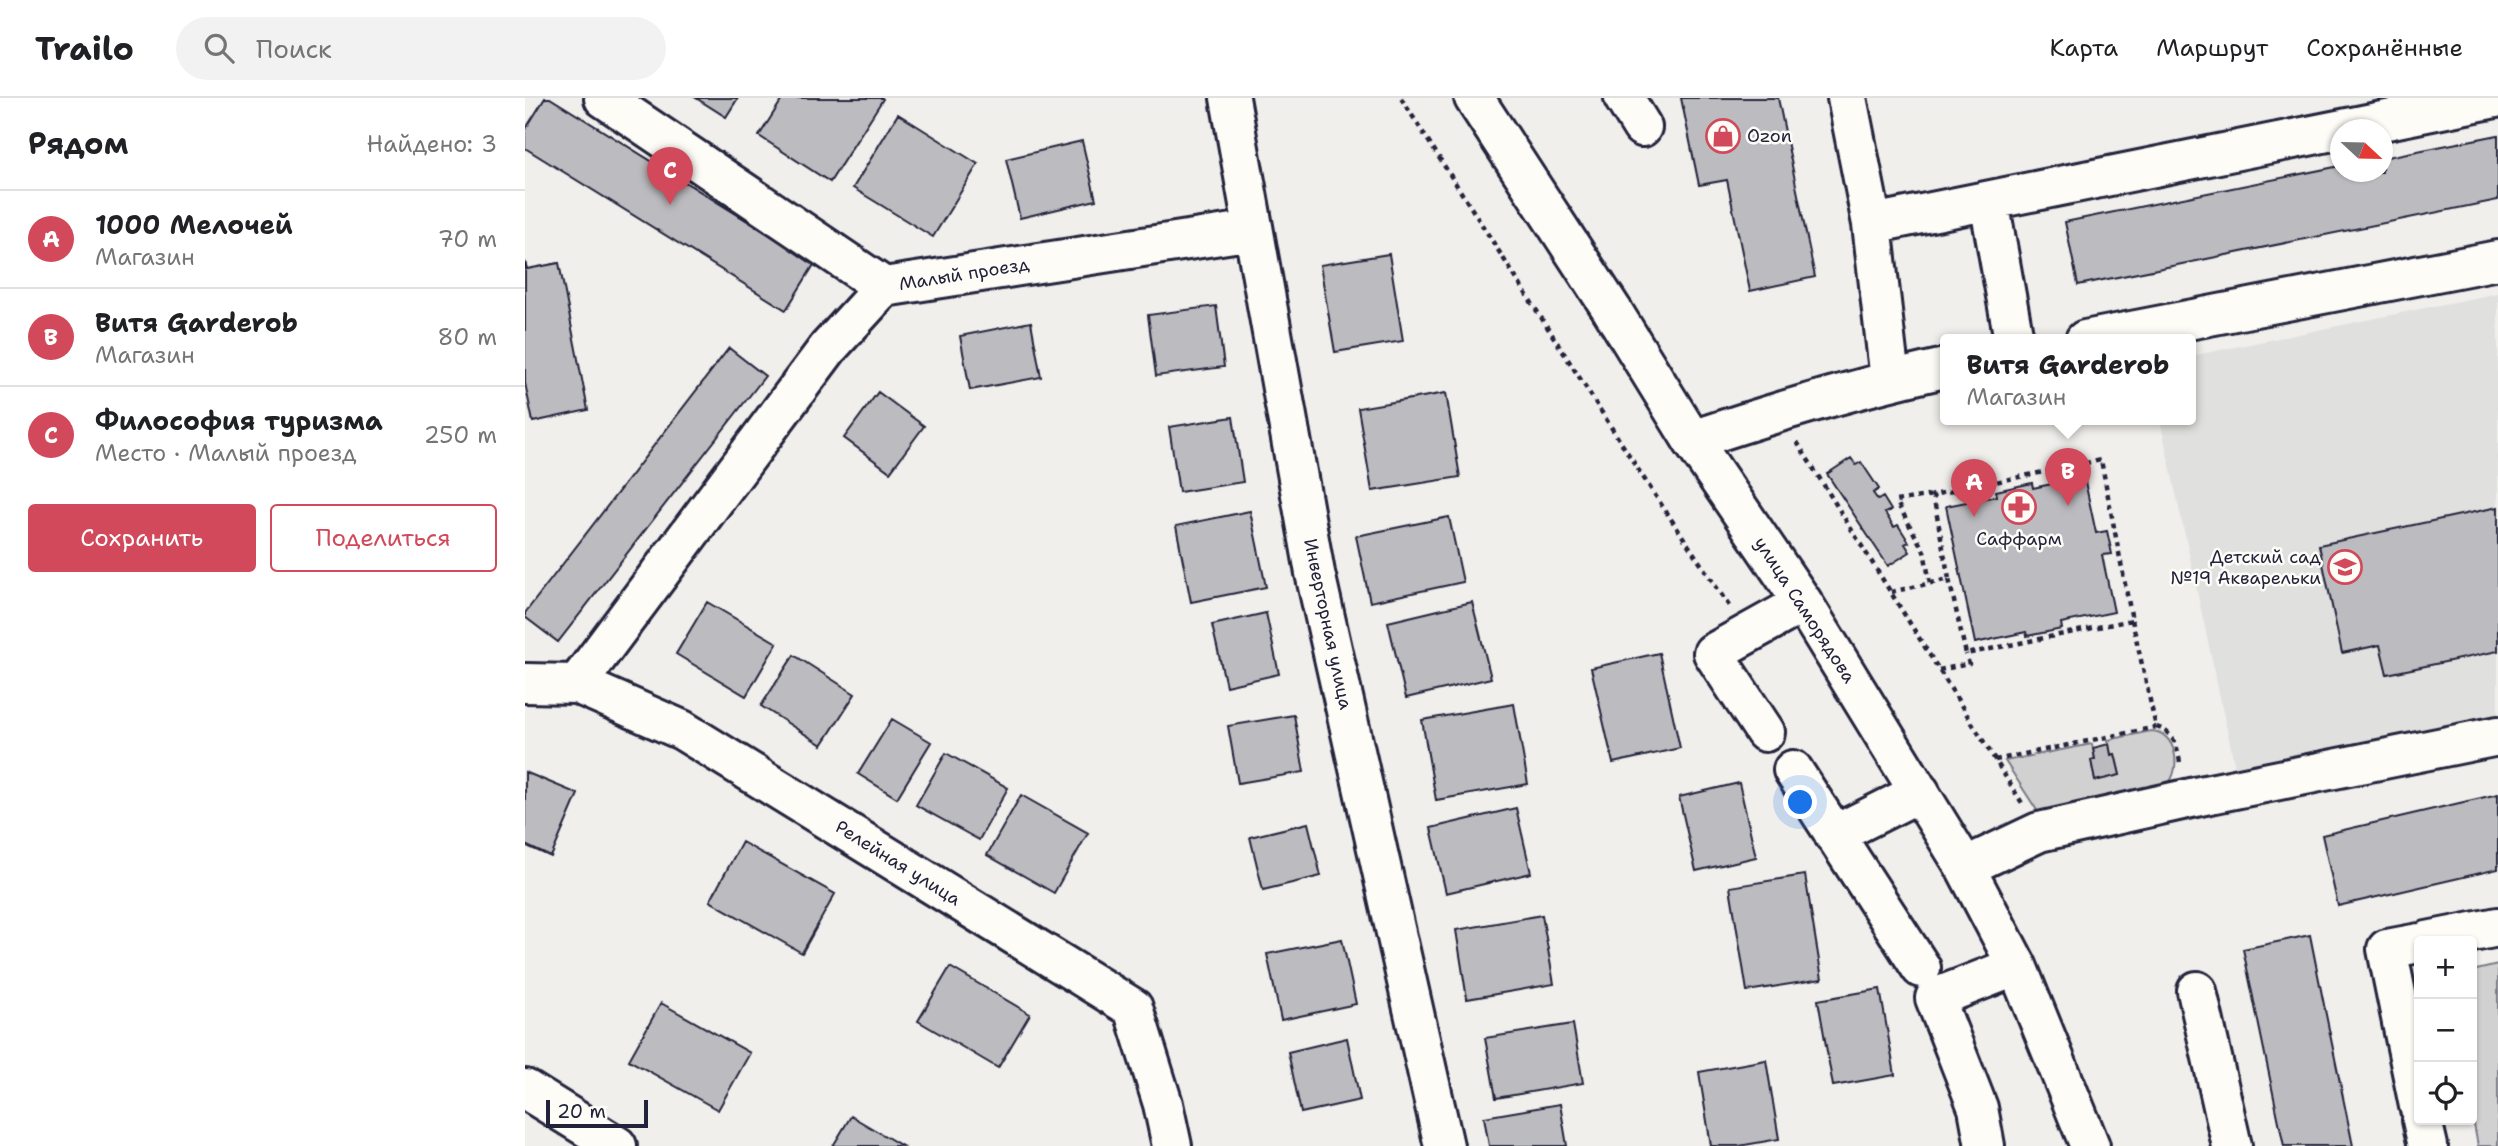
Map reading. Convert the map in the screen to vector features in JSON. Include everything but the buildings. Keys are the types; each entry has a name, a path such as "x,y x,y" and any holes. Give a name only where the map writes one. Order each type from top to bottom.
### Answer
{"street":[{"name":"Малый проезд","path":"604,98 884,287 1253,230"},
{"name":"Инверторная улица","path":"1230,98 1315,573 1444,1146"},
{"name":"улица Саморядова","path":"1474,98 1612,310 1692,440 1803,603 1965,867 2017,965 2090,1146"},
{"path":"1624,98 1642,127 1635,98"},
{"path":"1847,98 1872,224 1890,380"},
{"path":"1872,224 2496,98"},
{"path":"1989,201 2013,334"},
{"path":"2116,334 2498,260"},
{"path":"577,684 828,348 884,287"},
{"path":"1692,440 1779,411 1940,369"},
{"path":"1765,732 1713,653 1803,603"},
{"name":"Релейная улица","path":"525,684 577,684 682,730 1133,1008 1163,1104 1172,1146"},
{"path":"1965,867 2039,832 2200,796 2498,736"},
{"path":"1793,770 1920,968"},
{"path":"1834,835 1920,792"},
{"path":"2454,936 2498,928"},
{"path":"2414,944 2387,949 2414,1081"},
{"path":"1985,1146 1978,1108 1935,998 2017,965"},
{"path":"2197,991 2232,1146"},
{"path":"525,1088 617,1146"},
{"path":"2423,1125 2428,1146"}],"path":[{"path":"1401,98 1643,477 1747,634"},
{"path":"1779,411 2039,832"},
{"path":"1931,584 1924,551 1896,501 2101,460 2156,727"},
{"path":"1933,495 1969,664 1938,670"},
{"path":"1891,592 1949,579"},
{"path":"1966,654 2132,620"},
{"path":"1995,760 2156,727 2164,729 2178,749 2179,775"}],"shaded area":[{"name":"Детский сад №19 Акварельки","path":"2498,293 2498,714 2235,767 2161,425 2196,425 2196,355"},
{"path":"2151,731 2167,738 2174,753 2174,770 2167,785 2040,815 2005,761 2092,744 2095,759 2091,760 2095,780 2120,775 2108,740"},
{"path":"2498,965 2498,1146 2478,1146 2474,1125 2477,1125 2477,970"}],"place":[{"name":"Ozon","path":"1723,136"},
{"name":"Философия туризма","path":"670,205"},
{"name":"Витя Garderob","path":"2068,506"},
{"name":"Саффарм","path":"2019,507"},
{"name":"1000 Мелочей","path":"1974,517"},
{"name":"Детский сад №19 Акварельки","path":"2345,567"}]}
